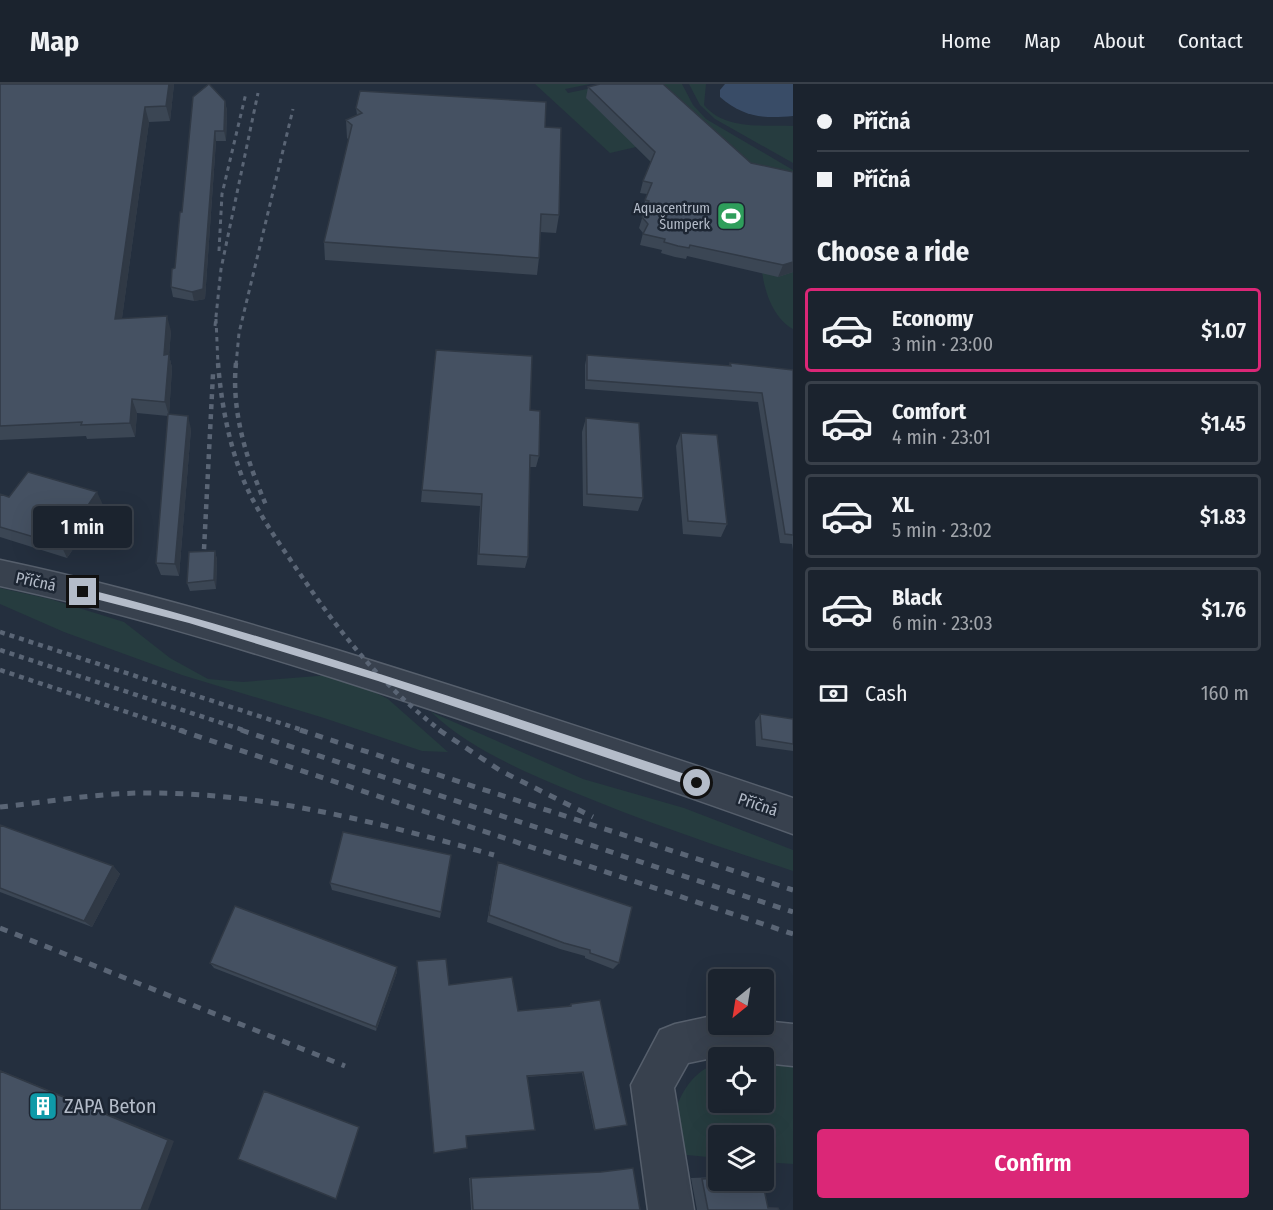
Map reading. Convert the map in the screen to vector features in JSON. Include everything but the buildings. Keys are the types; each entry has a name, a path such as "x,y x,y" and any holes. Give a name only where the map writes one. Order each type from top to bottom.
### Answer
{"street":[{"name":"Příčná","path":"0,573 189,619 378,677 793,816"},
{"path":"671,1210 652,1085 675,1045 712,1037 793,1045"}],"green space":[{"path":"535,84 590,84 565,89 568,93 611,84 682,84 693,105 706,119 793,170 793,184 666,177 636,147 610,153"},
{"path":"689,84 706,84 704,105 722,119 757,126 793,126 793,163 715,119 700,105"},
{"path":"793,271 793,329 786,325 771,305 762,272"},
{"path":"0,588 50,599 124,622 170,658 208,679 243,682 330,675 356,683 388,699 448,752 422,751 324,718 182,675 64,632 0,604"},
{"path":"431,712 583,779 684,808 793,850 793,871 655,824 535,776 480,748"},
{"path":"774,1058 793,1059 793,1164 774,1163 774,1125 708,1125 708,1157 677,1154 674,1130 676,1108 689,1083 708,1067 708,1113 774,1113"}],"water":[{"path":"725,84 793,84 793,116 763,117 745,113 720,97 720,90"}],"railway":[{"path":"219,251 222,194 246,93"},
{"path":"215,326 221,269 258,93"},
{"path":"236,365 239,333 293,109"},
{"path":"216,319 218,365"},
{"path":"218,363 223,406 232,447 246,486 265,521 343,634 397,693 441,731"},
{"path":"236,363 238,418 247,454 266,505"},
{"path":"203,569 213,374"},
{"path":"0,632 305,731"},
{"path":"0,650 246,731"},
{"path":"0,670 184,731"},
{"path":"179,730 793,934"},
{"path":"241,730 793,912"},
{"path":"300,730 793,890"},
{"path":"439,730 501,771 593,817"},
{"path":"0,807 127,793 189,794 234,798 365,821 494,855"},
{"path":"0,928 345,1066"}],"place":[{"name":"Aquacentrum Šumperk","path":"731,216"},
{"name":"ZAPA Beton","path":"43,1106"}],"route":[{"path":"83,592 189,619 378,677 697,783"}]}
